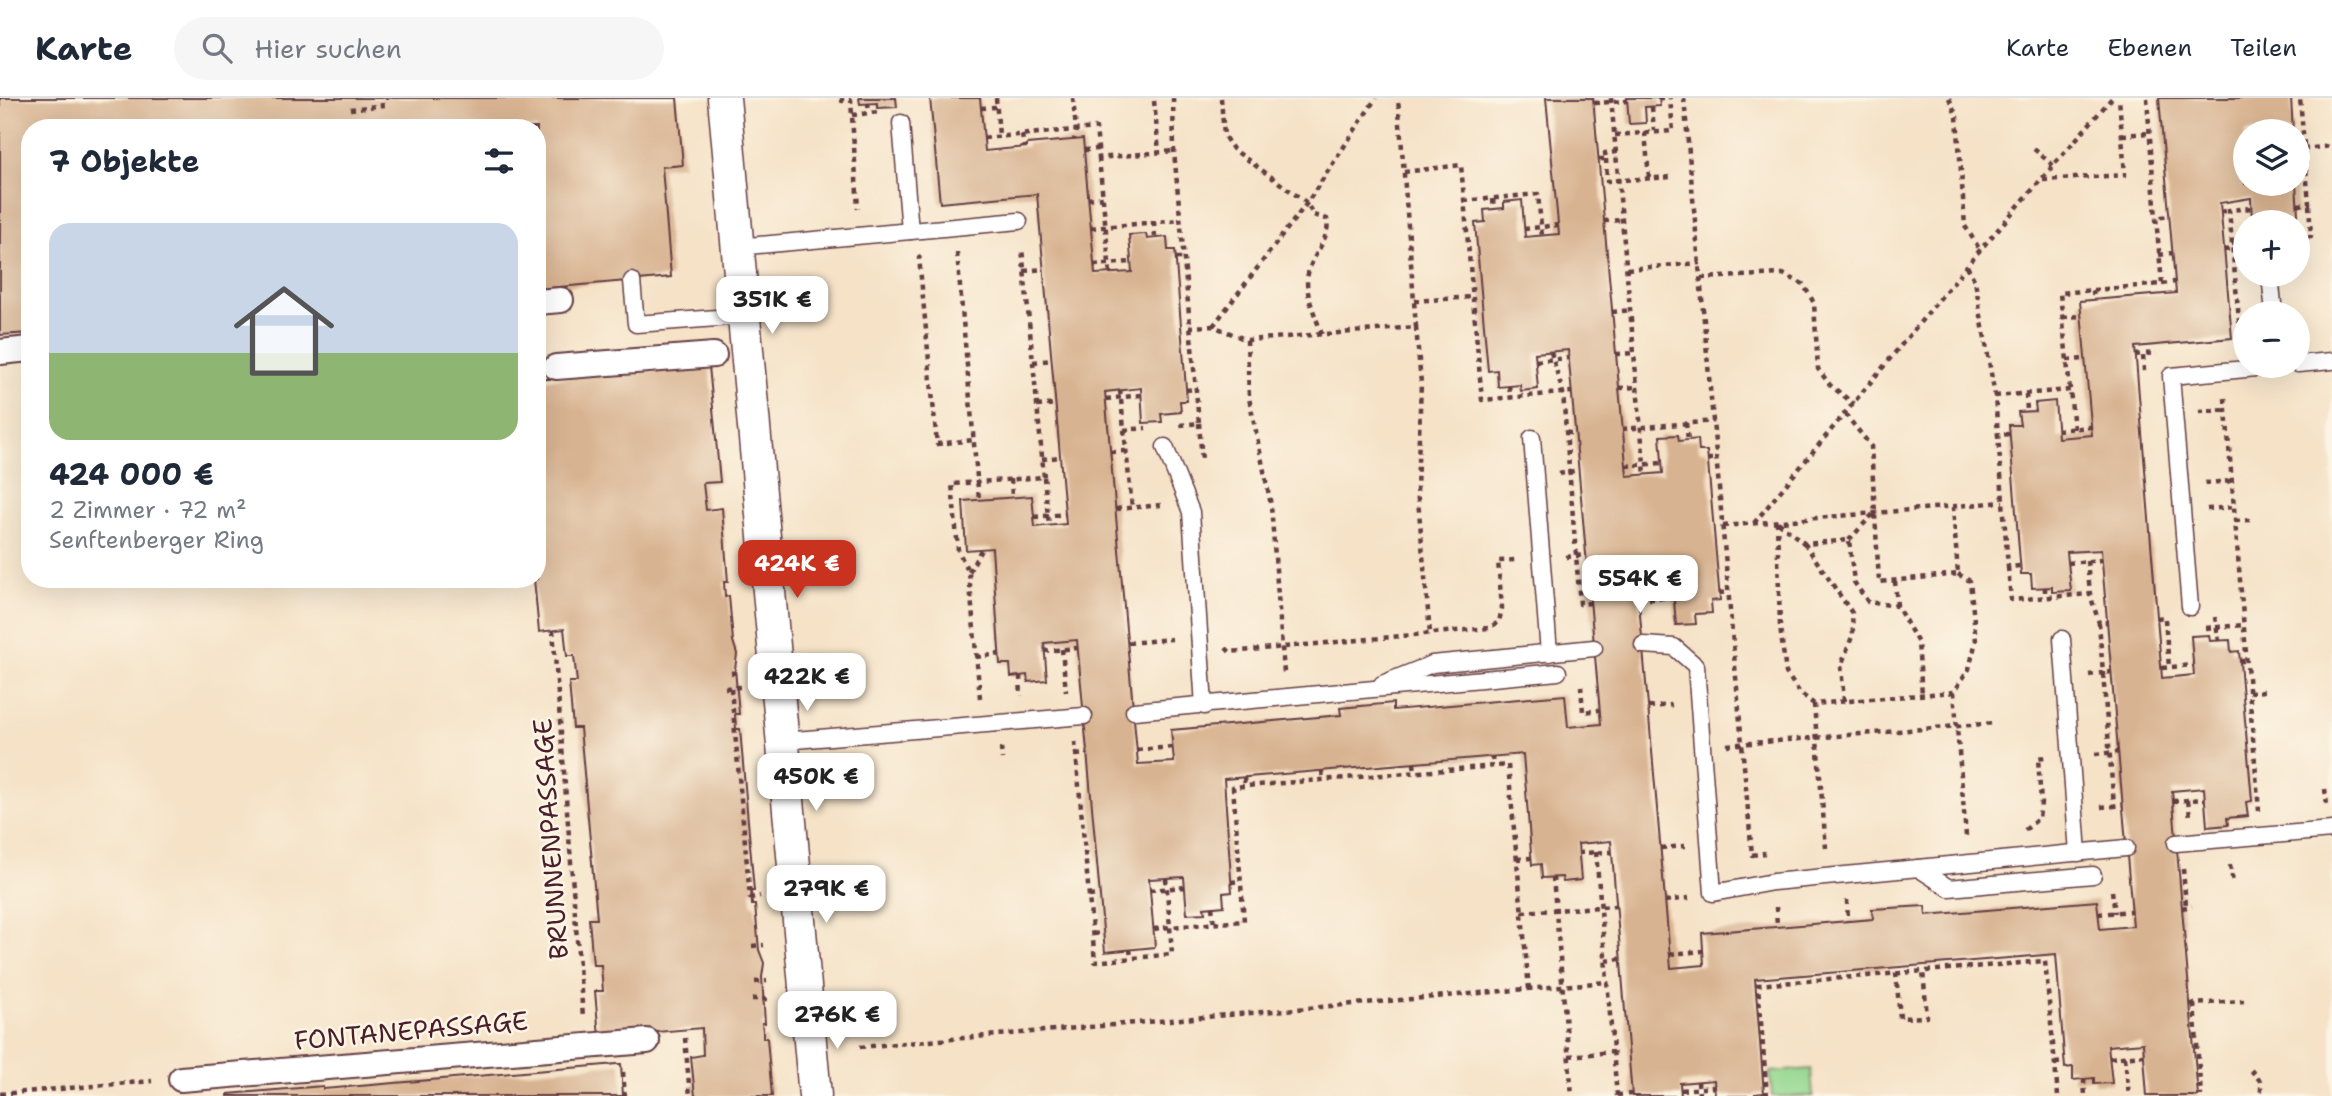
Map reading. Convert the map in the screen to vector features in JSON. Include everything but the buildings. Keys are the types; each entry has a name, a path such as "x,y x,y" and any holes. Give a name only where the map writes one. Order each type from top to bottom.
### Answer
{"street":[{"path":"724,98 815,1096"},
{"path":"0,352 21,350"},
{"path":"556,367 713,355"},
{"name":"FONTANEPASSAGE","path":"181,1079 647,1041"}],"lane":[{"path":"901,124 910,223"},
{"path":"737,247 910,223 1019,221"},
{"path":"632,281 636,324 744,316"},
{"path":"2310,363 2332,361"},
{"path":"2190,607 2171,376 2233,370"},
{"path":"1532,438 1549,653"},
{"path":"1165,447 1191,512 1204,706"},
{"path":"2062,639 2078,853"},
{"path":"1643,645 1674,647 1696,666 1713,893 1773,882 2126,848"},
{"path":"1367,690 1432,664 1594,648"},
{"path":"1134,711 1558,672"},
{"path":"783,741 1084,716"},
{"path":"2176,843 2332,830"},
{"path":"1918,868 1949,888 2093,875"}],"path":[{"path":"842,98 842,101 851,100 859,219 910,223"},
{"path":"996,98 999,136"},
{"path":"1073,98 1076,130 1074,140"},
{"path":"1173,98 1174,151 1202,464"},
{"path":"1221,98 1224,136 1233,149 1307,203 1313,215 1327,219 1329,228 1308,272 1308,295 1322,335"},
{"path":"1213,326 1307,203 1376,98"},
{"path":"1398,98 1421,383 1417,489 1432,664"},
{"path":"1615,135 1673,131 1670,98"},
{"path":"1684,98 1752,855 1777,852"},
{"path":"1949,98 1957,117 1965,226 1980,250"},
{"path":"1754,523 1980,250 2112,98"},
{"path":"2043,180 2125,175 2119,98"},
{"path":"2147,98 2162,284"},
{"path":"2300,98 2302,119"},
{"path":"1611,100 1645,475"},
{"path":"1154,101 1159,152"},
{"path":"1594,103 1627,101"},
{"path":"869,103 869,113"},
{"path":"350,109 385,105"},
{"path":"981,108 996,107"},
{"path":"1652,107 1654,131"},
{"path":"984,138 1097,128 1110,273"},
{"path":"1645,132 1648,178"},
{"path":"2122,135 2150,133"},
{"path":"1022,135 1024,148"},
{"path":"2310,148 2332,146"},
{"path":"1084,150 1098,149"},
{"path":"2034,149 2054,166"},
{"path":"1100,158 1174,151"},
{"path":"1617,152 1605,153 1607,181 1671,177"},
{"path":"1599,159 1606,159"},
{"path":"1404,172 1461,165 1482,400 1572,392"},
{"path":"1464,201 1538,194 1542,236"},
{"path":"2308,196 2309,210"},
{"path":"1088,199 1103,197"},
{"path":"1493,199 1494,210"},
{"path":"2298,205 2309,204"},
{"path":"2221,212 2229,210"},
{"path":"2156,218 2169,216"},
{"path":"1091,228 1180,220"},
{"path":"1604,221 1622,220"},
{"path":"2310,220 2310,237"},
{"path":"1019,221 1049,526"},
{"path":"1153,222 1155,237"},
{"path":"1524,229 1558,225"},
{"path":"1467,234 1476,233"},
{"path":"2224,250 2233,246"},
{"path":"944,254 957,253 979,500"},
{"path":"2160,255 2173,253"},
{"path":"932,256 919,257 937,444 974,440"},
{"path":"1176,258 1183,258"},
{"path":"1094,265 1131,262"},
{"path":"1627,270 1700,263"},
{"path":"1967,266 1975,281 1995,396 2011,600 2090,594"},
{"path":"1024,271 1044,270"},
{"path":"1701,278 1783,274 1803,284 1814,303 1818,369 1830,385 1854,404"},
{"path":"2227,278 2233,277"},
{"path":"2074,429 2060,293 2175,282"},
{"path":"2093,290 2094,300"},
{"path":"1414,302 1473,297"},
{"path":"1612,312 1631,310"},
{"path":"2063,317 2082,316"},
{"path":"1189,327 1213,326 1247,340 1416,327"},
{"path":"1247,340 1249,398 1270,505 1286,698"},
{"path":"1551,352 1563,393 1580,604 1591,603"},
{"path":"1616,354 1634,353"},
{"path":"2135,355 2143,354"},
{"path":"1536,361 1568,358"},
{"path":"2067,360 2085,359"},
{"path":"1033,362 1052,360"},
{"path":"1479,365 1487,365"},
{"path":"2222,371 2262,836"},
{"path":"1509,386 1511,398"},
{"path":"1619,388 1637,387"},
{"path":"1186,390 1195,389"},
{"path":"1121,390 1132,507"},
{"path":"1995,396 2070,390"},
{"path":"2025,394 2027,411"},
{"path":"1106,399 1141,395"},
{"path":"1037,406 1056,404"},
{"path":"1846,414 1871,446 1879,582 1958,574 1970,580 1976,642 1969,669 1954,692 1966,835"},
{"path":"1622,429 1714,421"},
{"path":"1170,426 1199,424"},
{"path":"1686,424 1688,440"},
{"path":"2057,430 2091,427"},
{"path":"1124,430 1147,428"},
{"path":"1566,433 1576,433"},
{"path":"1998,435 2009,434"},
{"path":"1111,452 1126,451"},
{"path":"1042,458 1060,457"},
{"path":"1707,459 1717,458"},
{"path":"1626,466 1662,463"},
{"path":"1569,471 1579,470"},
{"path":"1001,744 983,746 969,572 958,550 952,484 1044,477"},
{"path":"1011,480 1012,497"},
{"path":"2202,483 2232,481"},
{"path":"1723,526 2003,502"},
{"path":"1953,507 1958,574"},
{"path":"2204,509 2234,507"},
{"path":"1805,544 1849,540 1874,513"},
{"path":"1034,517 1066,514"},
{"path":"2235,521 2251,520"},
{"path":"1777,521 1805,544 1852,612 1853,634 1841,666 1844,701"},
{"path":"1777,521 1780,627 1786,673 1800,693 1814,704 1954,692"},
{"path":"956,525 964,524"},
{"path":"1849,540 1854,582 1868,602 1897,606"},
{"path":"969,572 982,548"},
{"path":"1224,645 1230,652 1488,628 1499,622 1502,608 1498,561 1587,555"},
{"path":"2068,563 2102,560"},
{"path":"2087,561 2090,594 2099,623 2114,806 2123,805"},
{"path":"2008,567 2020,566"},
{"path":"1895,580 1897,606 1917,643 1922,694"},
{"path":"2045,587 2045,597"},
{"path":"1719,593 1729,592"},
{"path":"1639,600 1674,597"},
{"path":"2157,618 2165,617"},
{"path":"2099,623 2108,622"},
{"name":"BRUNNENPASSAGE","path":"553,630 586,1045"},
{"path":"1128,643 1184,638"},
{"path":"1044,651 1078,648"},
{"path":"1062,649 1066,693"},
{"path":"976,657 1000,654"},
{"path":"2239,661 2247,661"},
{"path":"2162,668 2193,665"},
{"path":"731,673 740,672"},
{"path":"2103,673 2112,672"},
{"path":"1020,676 1021,697"},
{"path":"1581,685 1583,712 1600,710"},
{"path":"742,687 728,688 741,776 750,898 760,897"},
{"path":"2249,692 2266,691"},
{"path":"1814,704 1826,848"},
{"path":"1648,707 1681,705"},
{"path":"1702,747 1995,723"},
{"path":"1075,737 1095,962 1172,954 1166,878"},
{"path":"1137,750 1173,747"},
{"path":"2013,831 2025,830 2039,818 2041,803 2038,758 2119,752"},
{"path":"1076,755 1087,754"},
{"path":"1492,756 1493,766"},
{"path":"1414,763 1415,772"},
{"path":"1153,929 1244,921 1233,788 1508,765 1529,989"},
{"path":"1322,771 1323,779"},
{"path":"1244,778 1245,786"},
{"path":"2251,794 2258,794"},
{"path":"2173,801 2205,799"},
{"path":"1954,837 1978,834"},
{"path":"1661,848 1692,845"},
{"path":"1814,849 1839,847"},
{"path":"1596,852 1617,1095 1632,1094"},
{"path":"1578,853 1611,852"},
{"path":"1517,859 1532,858"},
{"path":"2230,861 2232,882"},
{"path":"2183,866 2184,907 2192,906"},
{"path":"1553,877 1572,1096"},
{"path":"1231,882 1241,881"},
{"path":"1150,890 1185,887"},
{"path":"1089,896 1100,895"},
{"path":"1522,912 1616,906"},
{"path":"1212,907 1213,924"},
{"path":"2098,914 2132,911"},
{"path":"1093,934 1103,933"},
{"path":"752,946 764,944"},
{"path":"1130,950 1131,958"},
{"path":"1670,954 1703,951"},
{"path":"1767,1096 1758,985 1782,980 1923,971 1956,965 2045,958 2058,1096"},
{"path":"1606,961 1620,959"},
{"path":"1896,973 1900,1018 1927,1017 1923,971"},
{"path":"755,982 767,981"},
{"path":"860,1047 1607,982"},
{"path":"752,999 768,999"},
{"path":"2200,1096 2192,1004 2244,1001"},
{"path":"685,1038 690,1096"},
{"path":"1569,1056 1613,1052"},
{"path":"2110,1059 2144,1055"},
{"path":"2125,1057 2129,1096"},
{"path":"2055,1063 2065,1062"},
{"path":"2250,1070 2261,1082 2261,1096"},
{"path":"0,1094 181,1079"},
{"path":"2084,1079 2085,1096"},
{"path":"1698,1081 1699,1096"},
{"path":"1681,1090 1715,1087"}],"green space":[{"path":"1811,1069 1813,1096 1772,1096 1770,1072"}]}
